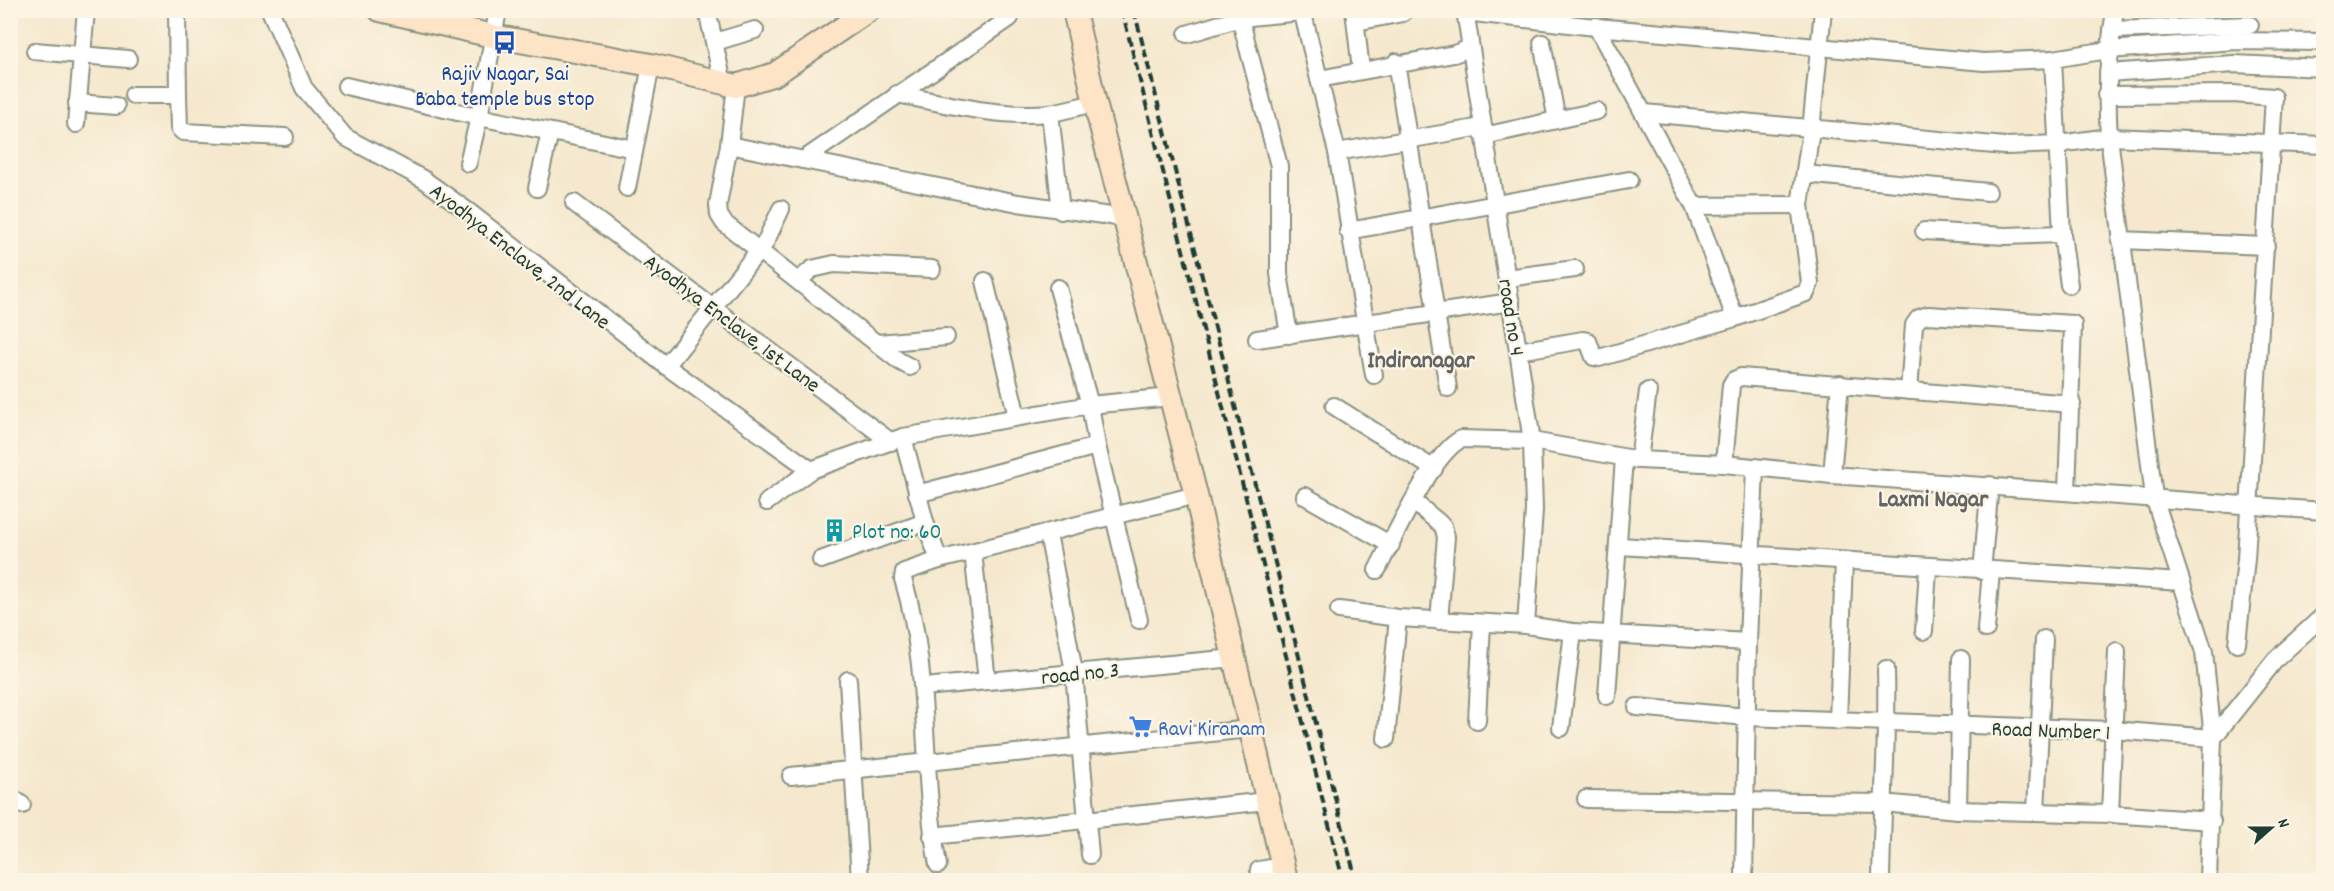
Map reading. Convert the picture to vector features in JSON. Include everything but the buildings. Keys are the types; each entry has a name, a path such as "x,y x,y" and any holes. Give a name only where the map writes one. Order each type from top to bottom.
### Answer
{"street":[{"path":"76,124 80,55 86,10"},
{"path":"177,10 179,128 183,132 285,137"},
{"name":"Ayodhya Enclave, 2nd Lane","path":"270,10 304,88 345,137 423,179 460,205 666,366 811,470"},
{"path":"380,10 493,36 651,65 729,85 775,74 869,10"},
{"path":"468,163 479,117 498,10"},
{"path":"707,10 729,85 729,145 718,215 724,224 899,361 910,367"},
{"path":"1074,10 1124,219 1196,495 1284,873 1259,870"},
{"path":"1518,351 1583,340 1588,342 1594,357 1599,358 1736,318 1798,298 1806,293 1810,283 1800,206 1811,130 1823,10"},
{"path":"2115,10 2108,50 2106,94 2109,137 2120,240 2154,497 2204,652 2213,738 2212,821 2208,880"},
{"path":"1187,34 1239,14 1302,11 1337,152 1348,231 1374,375"},
{"path":"1465,11 1589,21 1819,47 1984,62 2053,59 2108,50 2236,41 2324,42"},
{"name":"road no 4","path":"1465,11 1532,441 1534,510 1526,625"},
{"path":"1239,14 1279,166 1279,274 1289,335"},
{"path":"1361,70 1355,16 1403,14"},
{"path":"803,160 1010,18"},
{"path":"1589,21 1645,113 1694,206 1736,318"},
{"path":"2112,30 2250,25"},
{"path":"715,42 755,30"},
{"path":"1542,43 1557,120"},
{"path":"1319,79 1454,54 1470,48"},
{"path":"35,51 128,59"},
{"path":"2053,59 2062,234 2069,285"},
{"path":"1396,63 1448,388"},
{"path":"2108,73 2234,64 2324,68"},
{"path":"627,188 651,65"},
{"path":"346,86 479,117 634,149"},
{"path":"897,94 953,106 1022,114 1050,113 1095,103"},
{"path":"2106,94 2233,94 2274,97 2273,143 2249,504 2237,644"},
{"path":"133,95 178,95"},
{"path":"77,103 116,106"},
{"path":"1337,152 1557,120 1597,111"},
{"path":"1050,113 1061,211"},
{"path":"1645,113 2005,146 2059,144 2109,137 2324,145"},
{"path":"537,188 550,132"},
{"path":"729,145 1061,211 1124,219"},
{"path":"1805,174 1989,192"},
{"path":"1348,231 1495,202 1629,180"},
{"name":"Ayodhya Enclave, 1st Lane","path":"574,203 897,439"},
{"path":"1694,206 1800,206"},
{"path":"666,366 759,251 781,209"},
{"path":"1924,231 2005,237 2062,234"},
{"path":"2120,240 2266,246"},
{"path":"798,281 812,269 834,264 932,268"},
{"path":"1507,278 1575,269"},
{"path":"985,281 1017,417"},
{"path":"1058,288 1090,405 1097,446 1139,620"},
{"path":"1257,339 1511,302"},
{"path":"1909,391 1914,325 1919,318 1928,315 2073,324 2072,404 2067,491"},
{"path":"878,343 946,337"},
{"path":"1724,464 1731,385 1734,380 1741,377 2072,404"},
{"path":"1832,475 1840,384"},
{"path":"1608,696 1620,546 1632,459 1648,391"},
{"path":"767,502 811,470 897,439 1090,405 1171,397"},
{"path":"1334,406 1434,469"},
{"path":"897,439 939,560"},
{"path":"1377,570 1434,469 1451,445 1461,440 1532,441 1632,459 1724,464 1832,475 2324,511"},
{"path":"917,494 1097,446"},
{"path":"1744,880 1748,642 1755,467"},
{"path":"1986,629 1990,485"},
{"path":"938,865 932,836 924,687 915,623 903,579 904,572 939,560 1196,495"},
{"path":"1305,496 1391,545"},
{"path":"1414,502 1443,526 1446,537 1439,621"},
{"path":"820,560 925,522"},
{"path":"1048,533 1074,672 1090,855"},
{"path":"1620,546 1928,568 2181,582"},
{"path":"973,552 987,681"},
{"path":"1838,722 1844,561"},
{"path":"1924,631 1928,568"},
{"path":"1339,610 1398,618 1526,625 1573,632 1748,642"},
{"path":"2213,738 2276,659 2324,615"},
{"path":"1386,739 1398,618"},
{"path":"1477,721 1482,623"},
{"path":"1561,728 1573,632"},
{"path":"2036,813 2044,639"},
{"path":"2110,814 2117,651"},
{"name":"road no 3","path":"924,687 1235,658"},
{"path":"1958,810 1961,659"},
{"path":"1881,880 1882,803 1887,724 1886,669"},
{"path":"848,680 860,880"},
{"name":"Road Number 1","path":"1636,707 1838,722 2112,730 2213,738"},
{"path":"791,776 1250,729"},
{"path":"1586,799 1882,803 1958,810 2110,814 2212,821"},
{"path":"932,836 1088,822 1267,801"}],"railway":[{"path":"1122,10 1343,880"},
{"path":"1134,10 1356,880"}],"place":[{"name":"Rajiv Nagar, Sai Baba temple bus stop","path":"505,43"},
{"name":"Plot no: 60","path":"834,530"},
{"name":"Ravi Kiranam","path":"1140,727"}],"district":[{"name":"Indiranagar","path":"1421,359"},
{"name":"Laxmi Nagar","path":"1933,498"}]}
